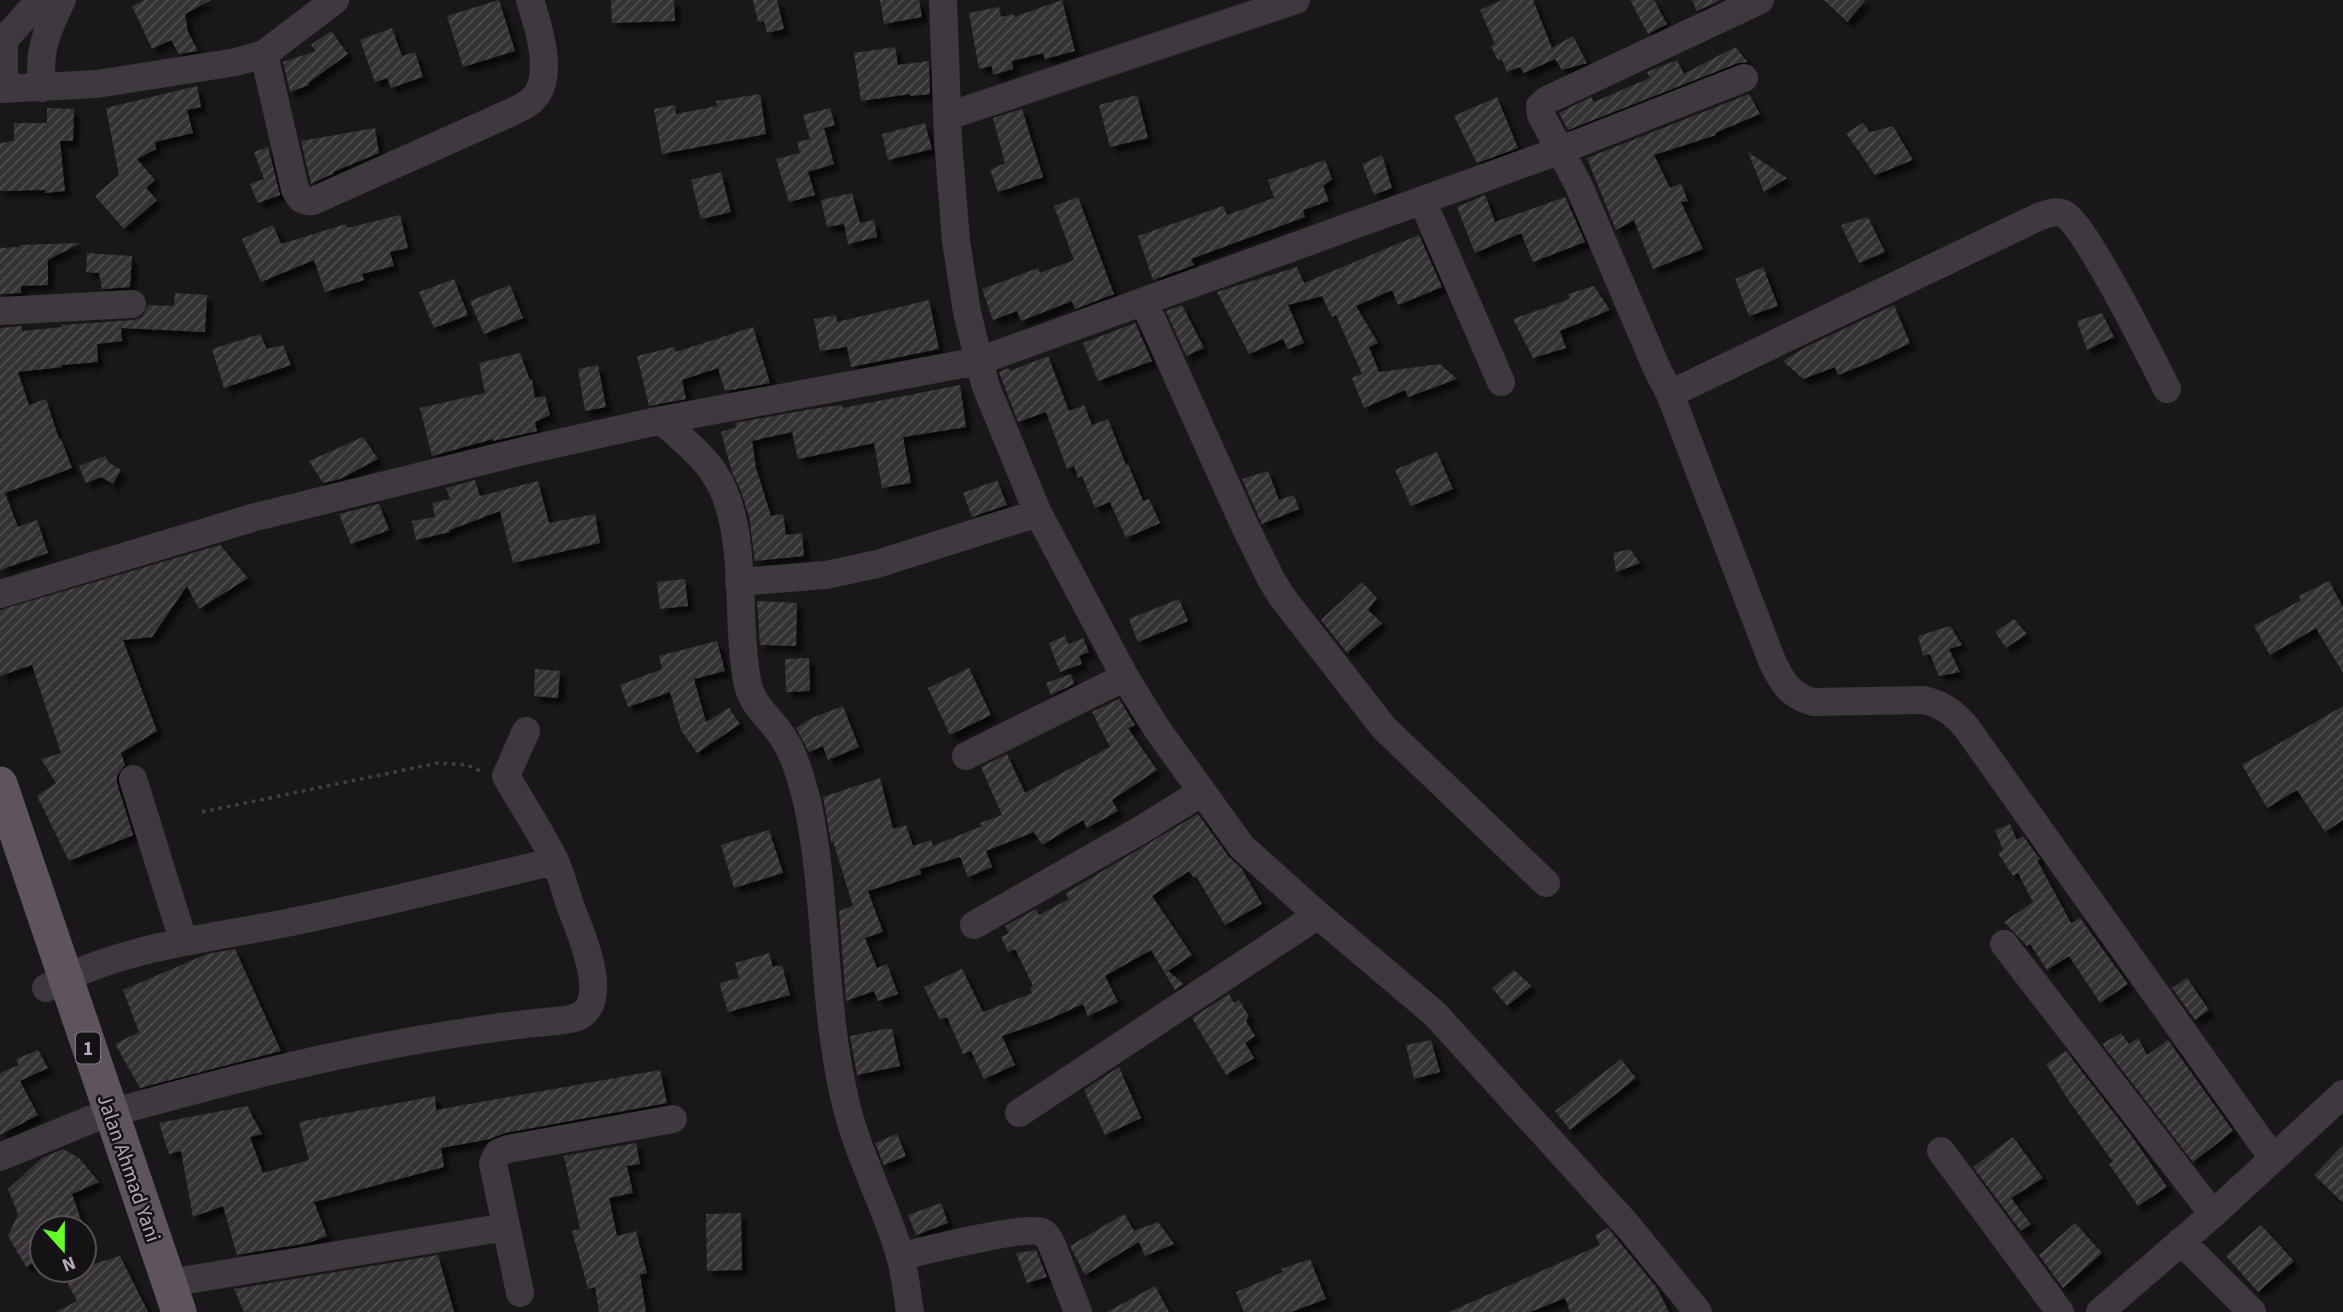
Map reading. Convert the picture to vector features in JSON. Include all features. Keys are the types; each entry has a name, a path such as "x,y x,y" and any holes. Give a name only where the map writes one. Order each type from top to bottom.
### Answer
{"main road":[{"name":"Jalan Ahmad Yani","path":"0,784 55,983 169,1302"},
{"name":"1","path":"0,859 55,983"}],"street":[{"path":"40,0 2,34 2,89 97,84 236,62 264,54 335,0"},
{"path":"54,88 40,71 43,41 62,0"},
{"path":"264,54 295,189 299,199 304,202 313,201 532,101 544,75 540,30 530,0"},
{"path":"943,0 959,113 956,241 978,361 986,387 1038,513 1125,677 1157,729 1242,847 1435,1014 1627,1225 1698,1312"},
{"path":"959,113 1296,0"},
{"path":"1760,0 1542,103 1539,110 1561,150 1670,394 1772,661 1787,689 1799,699 1813,702 1924,700 1951,710 1966,727 2272,1157"},
{"path":"0,594 252,518 662,420 978,361 1561,150 1744,78"},
{"path":"1422,201 1502,382"},
{"path":"1670,394 2038,217 2059,212 2070,217 2079,229 2118,293 2167,389"},
{"path":"1144,302 1242,520 1282,597 1384,728 1546,883"},
{"path":"0,311 132,304"},
{"path":"662,420 713,472 726,495 737,550 744,662 749,688 755,703 779,731 792,753 808,806 816,851 837,1063 845,1102 901,1256 910,1312"},
{"path":"739,582 826,575 928,550 1038,513"},
{"path":"966,756 1125,677"},
{"path":"0,1157 101,1116 211,1085 299,1064 497,1026 575,1018 585,1012 593,988 581,931 555,862 506,776 526,731"},
{"path":"132,779 183,940"},
{"path":"974,925 1202,792"},
{"path":"55,983 135,953 183,940 290,922 555,862"},
{"path":"1019,1112 1318,915"},
{"path":"2004,944 2213,1213"},
{"path":"2100,1312 2343,1094"},
{"path":"520,1293 493,1163 498,1153 673,1119"},
{"path":"1941,1151 2060,1312"},
{"path":"169,1302 506,1227"},
{"path":"901,1256 1020,1232 1040,1231 1052,1245 1078,1312"},
{"path":"2181,1241 2252,1312"}],"path":[{"path":"202,812 438,763 467,765 478,771 506,776"}],"building":[{"path":"145,0 211,0 185,14 188,32 198,51 179,54 171,40 152,49 132,6"},
{"path":"499,0 515,51 463,67 447,16"},
{"path":"611,0 674,0 675,21 612,23"},
{"path":"753,0 777,0 784,29 767,33 764,21 758,22"},
{"path":"880,0 919,0 922,17 884,24"},
{"path":"1062,0 1075,51 1045,59 1043,53 1012,61 1013,69 993,75 992,66 979,69 969,13 999,7 1001,17 1013,14 1014,17"},
{"path":"1502,0 1533,0 1552,48 1573,36 1587,63 1562,70 1555,59 1524,73 1520,67 1507,72 1491,46 1495,44 1480,10"},
{"path":"1630,0 1654,0 1667,24 1648,34"},
{"path":"1692,0 1718,0 1719,1 1697,11"},
{"path":"1824,0 1866,0 1847,22"},
{"path":"392,28 402,56 415,52 423,77 391,88 387,78 375,82 360,40"},
{"path":"331,31 348,54 308,83 309,85 290,92 283,62 316,51 311,45"},
{"path":"895,47 898,65 929,61 930,94 861,101 854,53"},
{"path":"1735,47 1748,62 1738,63 1568,130 1559,113 1591,97 1594,102 1650,78 1647,72 1677,60 1684,74"},
{"path":"197,86 201,107 187,110 193,133 155,142 156,149 137,159 155,180 146,188 157,200 124,229 95,196 119,175 106,108"},
{"path":"760,94 766,134 662,154 654,109 675,105 676,114 717,106 716,101"},
{"path":"1749,94 1760,114 1715,133 1716,135 1654,155 1670,188 1681,183 1688,201 1681,202 1703,249 1653,269 1634,220 1616,230 1587,158"},
{"path":"1137,95 1148,138 1110,147 1099,105"},
{"path":"1497,97 1518,148 1477,163 1454,116"},
{"path":"47,108 74,109 73,141 60,141 65,191 0,191 0,143 14,141 14,123 47,123"},
{"path":"830,108 835,125 824,128 834,164 808,172 815,195 789,202 776,159 800,153 797,142 810,139 803,115"},
{"path":"1022,109 1043,177 998,192 990,170 1005,163 993,118"},
{"path":"925,123 932,149 888,160 882,134"},
{"path":"1863,123 1870,132 1893,126 1913,160 1875,175 1846,133"},
{"path":"375,128 379,153 311,184 301,141"},
{"path":"268,147 280,195 258,203 250,184 264,179 254,152"},
{"path":"1748,152 1787,178 1764,192"},
{"path":"1382,155 1392,188 1374,195 1362,164"},
{"path":"1325,160 1332,179 1323,186 1329,201 1303,210 1305,217 1191,259 1194,265 1153,280 1138,236 1223,206 1227,215 1274,198 1268,180"},
{"path":"721,172 731,212 701,219 691,180"},
{"path":"852,193 860,223 874,220 877,237 848,244 844,224 827,227 821,200"},
{"path":"1485,195 1495,222 1565,197 1585,242 1533,262 1521,233 1475,253 1457,207"},
{"path":"1078,197 1114,294 1075,309 1072,301 1021,321 1017,311 993,320 982,289 1038,268 1040,273 1074,260 1054,206"},
{"path":"400,215 408,248 390,252 394,266 362,274 364,280 325,292 314,260 261,282 242,239 273,225 281,244 346,224 347,228"},
{"path":"1868,217 1885,252 1859,263 1841,225"},
{"path":"1419,235 1442,287 1398,305 1392,290 1356,306 1378,343 1369,347 1379,372 1440,364 1457,379 1408,397 1405,390 1364,408 1352,378 1362,374 1336,315 1332,317 1322,296 1288,305 1304,343 1288,349 1283,339 1249,354 1217,292 1297,267 1304,283"},
{"path":"80,243 48,260 48,285 21,286 21,293 0,294 0,248"},
{"path":"87,253 132,256 130,287 102,289 99,273 86,272"},
{"path":"1763,267 1778,306 1749,316 1735,279"},
{"path":"454,279 468,315 434,328 419,292"},
{"path":"510,285 523,318 484,334 470,301"},
{"path":"1594,286 1610,310 1560,331 1566,348 1533,358 1513,319 1570,299 1568,294"},
{"path":"175,293 207,295 205,332 121,328 122,341 97,344 98,362 18,372 29,405 46,399 72,468 5,493 18,527 37,520 48,553 0,570 0,328 22,326 22,331 134,320 142,317 148,305 174,306"},
{"path":"929,300 939,349 851,367 847,347 820,351 814,319 836,315 837,322"},
{"path":"1182,305 1204,348 1186,356 1166,311"},
{"path":"1894,305 1910,343 1838,375 1835,367 1803,379 1783,361 1806,347"},
{"path":"2102,313 2114,337 2087,350 2077,321"},
{"path":"1135,323 1152,361 1098,381 1083,343"},
{"path":"753,327 770,383 725,391 718,368 682,380 686,399 649,406 637,356 674,347 676,352"},
{"path":"260,334 267,349 283,345 291,365 224,388 212,349"},
{"path":"520,353 530,380 532,379 535,398 545,396 550,415 535,422 537,431 493,439 432,456 420,408 485,393 479,363"},
{"path":"1048,356 1069,411 1084,405 1092,425 1108,419 1143,501 1149,499 1160,523 1126,538 1110,502 1095,508 1082,476 1078,478 1074,466 1067,469 1046,412 1018,422 999,372 1009,368 1010,371"},
{"path":"598,365 606,407 585,411 578,369"},
{"path":"960,385 966,427 903,437 911,483 882,488 874,443 798,459 792,432 752,441 756,468 771,516 783,514 786,535 802,533 804,556 755,561 749,516 732,472 721,432 736,427 735,423 811,409 842,405 843,408"},
{"path":"363,437 378,459 340,479 323,483 309,461"},
{"path":"1437,452 1453,489 1411,506 1395,470"},
{"path":"105,456 108,462 121,470 113,484 101,477 86,483 79,466"},
{"path":"1268,471 1279,500 1294,495 1299,509 1262,524 1242,479"},
{"path":"475,480 480,496 538,481 549,523 595,514 600,543 513,563 500,511 450,532 416,540 412,521 435,517 432,503 450,499 446,488"},
{"path":"997,480 1007,505 972,517 963,493"},
{"path":"379,504 389,530 351,544 339,514"},
{"path":"220,545 248,578 199,609 187,586 152,637 123,640 157,731 121,753 125,765 117,775 117,783 133,835 69,861 37,796 56,783 41,759 61,753 32,665 0,676 0,610"},
{"path":"1630,549 1640,563 1616,572 1613,553"},
{"path":"685,579 688,606 660,609 657,582"},
{"path":"2329,581 2343,607 2343,673 2316,628 2270,655 2254,626 2301,600 2299,596"},
{"path":"1362,582 1377,598 1368,610 1382,623 1347,653 1321,620"},
{"path":"1179,599 1188,621 1138,642 1129,619"},
{"path":"757,601 797,603 796,646 760,645"},
{"path":"2014,619 2027,634 2006,648 1995,632"},
{"path":"1950,626 1962,645 1949,649 1960,672 1939,676 1930,654 1923,656 1918,636"},
{"path":"1065,636 1068,644 1083,638 1089,652 1079,656 1082,664 1060,672 1049,643"},
{"path":"717,641 725,671 694,679 706,722 729,708 740,724 697,753 681,730 670,692 628,707 620,685 662,669 659,656"},
{"path":"809,658 810,691 786,692 785,659"},
{"path":"969,668 991,715 950,735 928,688"},
{"path":"535,669 560,671 558,698 534,696"},
{"path":"1071,674 1074,684 1051,695 1046,683"},
{"path":"1119,699 1135,725 1128,728 1157,770 1112,800 1118,811 1087,828 1083,820 1042,845 1034,832 986,851 992,867 968,877 960,857 920,869 921,874 868,891 883,932 865,938 877,968 887,964 898,994 878,1001 874,991 846,1001 839,911 853,906 833,841 831,842 823,797 880,778 893,829 906,825 913,846 931,840 933,846 1002,815 981,767 1007,754 1025,793 1110,747 1092,712"},
{"path":"843,706 859,747 828,760 823,746 809,752 796,728 812,718"},
{"path":"2343,706 2343,820 2325,832 2297,790 2267,808 2242,765"},
{"path":"1198,814 1229,857 1241,868 1262,904 1225,925 1196,876 1194,878 1189,871 1152,896 1192,955 1168,971 1184,984 1175,990 1151,950 1105,976 1118,1002 1088,1016 1083,1004 1002,1036 1015,1065 984,1079 971,1051 963,1054 947,1017 940,1020 924,987 962,969 983,1012 1032,993 1030,988 1033,986 1015,949 1008,952 1001,937 1009,933 1005,926 1036,909 1039,915 1069,899 1066,893"},
{"path":"2010,824 2017,840 2023,836 2040,859 2037,860 2071,923 2080,918 2128,984 2100,1003 2069,956 2047,970 2030,944 2027,946 2004,922 2033,902 2018,873 2013,876 1998,853 2003,850 1995,830"},
{"path":"769,830 783,873 734,888 721,845"},
{"path":"235,949 281,1051 140,1088 115,1044 139,1032 123,990 207,954"},
{"path":"769,953 773,967 782,965 790,995 728,1012 719,983 739,978 735,963"},
{"path":"1514,970 1532,986 1507,1006 1492,988"},
{"path":"2187,978 2209,1010 2195,1020 2172,988"},
{"path":"1229,994 1234,1003 1239,1000 1249,1016 1246,1021 1255,1036 1245,1043 1254,1058 1226,1075 1192,1018"},
{"path":"892,1029 900,1066 857,1075 850,1036"},
{"path":"2121,1033 2129,1044 2138,1038 2147,1055 2168,1040 2233,1131 2193,1162 2102,1044"},
{"path":"1431,1040 1440,1072 1414,1079 1406,1045"},
{"path":"38,1050 48,1068 20,1081 38,1115 0,1135 0,1073 19,1065 16,1059"},
{"path":"2066,1051 2131,1135 2167,1187 2138,1206 2109,1164 2113,1162 2046,1064"},
{"path":"1621,1059 1636,1078 1570,1130 1555,1111"},
{"path":"1119,1067 1141,1118 1105,1135 1084,1090"},
{"path":"660,1070 667,1103 505,1133 490,1139 441,1148 444,1167 314,1202 327,1236 308,1243 237,1255 223,1206 193,1217 181,1151 169,1154 159,1123 247,1106 262,1134 250,1137 263,1173 309,1160 299,1122 435,1096 436,1110"},
{"path":"897,1134 906,1156 884,1165 875,1143"},
{"path":"2013,1137 2043,1178 2011,1198 2031,1224 2021,1231 1973,1167"},
{"path":"636,1143 640,1164 627,1166 633,1193 609,1198 617,1236 636,1231 647,1273 640,1275 646,1312 599,1312 595,1287 588,1289 572,1231 580,1229 564,1156"},
{"path":"2343,1145 2343,1203 2314,1175"},
{"path":"63,1149 79,1158 99,1182 72,1194 79,1214 28,1214 26,1267 8,1236 18,1214 8,1189 42,1158"},
{"path":"941,1203 948,1223 916,1235 908,1215"},
{"path":"741,1213 742,1270 707,1271 706,1214"},
{"path":"1124,1214 1134,1231 1158,1222 1174,1244 1145,1256 1139,1242 1085,1275 1070,1246"},
{"path":"2075,1223 2102,1253 2063,1288 2039,1255"},
{"path":"2261,1225 2294,1261 2258,1292 2226,1256"},
{"path":"1608,1228 1657,1288 1669,1312 1570,1312 1565,1298 1530,1312 1449,1312 1600,1245 1595,1235"},
{"path":"1036,1250 1047,1277 1027,1283 1016,1253"},
{"path":"438,1255 454,1312 244,1312 234,1289"},
{"path":"120,1256 148,1312 56,1312 77,1301 68,1284 98,1284 98,1263"},
{"path":"1310,1259 1326,1299 1291,1312 1244,1312 1236,1292 1283,1272 1281,1269"},
{"path":"1155,1286 1169,1312 1107,1312"}]}
